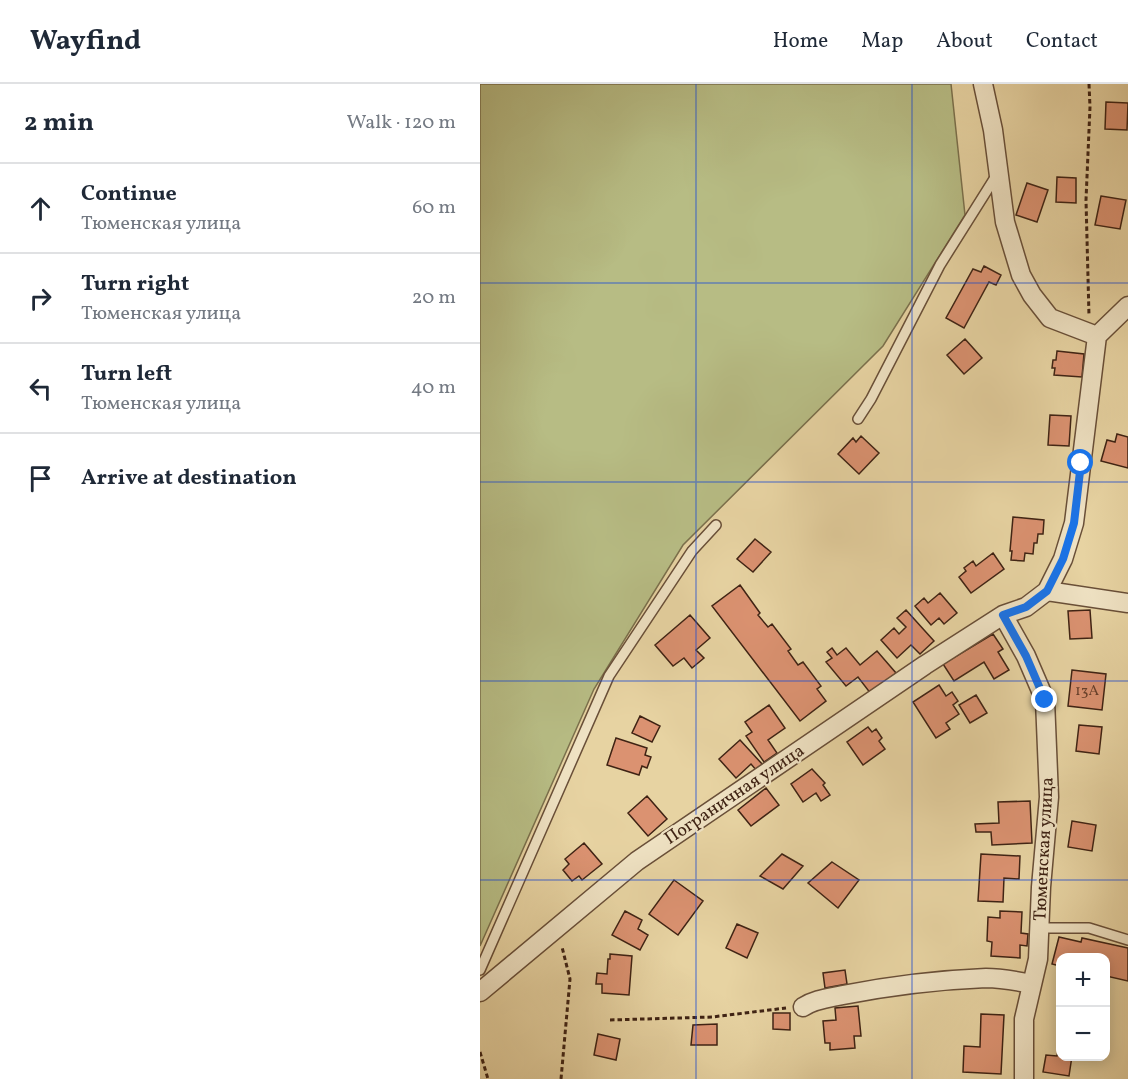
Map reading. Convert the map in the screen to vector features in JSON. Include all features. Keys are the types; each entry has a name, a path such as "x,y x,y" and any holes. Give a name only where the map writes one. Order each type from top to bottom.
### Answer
{"street":[{"path":"983,84 1005,222 1021,275 1032,295 1050,318 1093,335"},
{"path":"1003,615 1026,607 1047,591 1063,559 1074,523 1093,335 1128,306"},
{"path":"1047,591 1128,603"},
{"name":"Пограничная улица","path":"480,992 637,861 925,665 1003,615"},
{"name":"Тюменская улица","path":"1003,615 1026,656 1045,700 1049,797 1038,959 1024,1019 1024,1079"},
{"path":"803,1006 811,1001 869,990 937,982 987,978 1032,984"}],"lane":[{"path":"858,419 872,399 940,265 998,173"},
{"path":"480,970 609,676 692,551 716,525"},
{"path":"1040,924 1047,928 1089,928 1128,940"}],"path":[{"path":"1089,84 1086,200 1089,308 1093,335"},
{"path":"561,1079 570,979 561,947 568,919"},
{"path":"610,1020 712,1017 803,1006"},
{"path":"480,1052 488,1079"}],"green space":[{"path":"480,84 951,84 965,215 883,346 683,545 594,689 480,946"}],"building":[{"path":"1106,102 1128,103 1127,130 1105,129"},
{"path":"1057,177 1076,178 1076,203 1056,202"},
{"path":"1027,183 1048,190 1037,222 1016,215"},
{"path":"1101,196 1126,200 1120,229 1095,225"},
{"path":"984,266 1001,275 996,285 989,282 964,328 946,318 973,269 981,272"},
{"path":"965,339 982,358 964,374 947,355"},
{"path":"1057,351 1084,354 1082,377 1054,375 1053,360 1056,360"},
{"path":"1050,415 1071,416 1069,446 1048,445"},
{"path":"1117,434 1128,437 1128,468 1101,461 1107,440 1115,442"},
{"path":"861,436 879,453 859,474 838,454 853,438 856,442"},
{"path":"1013,517 1044,520 1043,534 1038,534 1033,554 1025,553 1024,561 1011,560"},
{"path":"755,539 771,552 753,572 737,559"},
{"path":"993,553 1004,569 971,593 959,577 966,571 964,568 973,561 976,566"},
{"path":"740,585 760,613 758,615 768,627 772,624 791,649 788,651 798,665 803,662 821,686 817,689 826,701 800,721 712,606"},
{"path":"940,593 957,613 944,624 939,618 931,625 915,606 924,598 928,603"},
{"path":"906,610 934,641 920,654 911,645 897,658 881,640 894,628 899,634 906,627 897,618"},
{"path":"1090,610 1092,638 1070,639 1068,611"},
{"path":"690,615 710,638 696,650 704,658 692,668 684,658 673,666 655,645"},
{"path":"993,634 1003,649 998,652 1009,670 994,679 984,662 954,681 943,664"},
{"path":"832,648 837,655 846,648 860,665 877,651 896,673 871,694 858,677 846,686 826,662 832,658 827,652"},
{"path":"1072,670 1106,674 1102,710 1068,706"},
{"path":"939,685 946,696 952,692 958,701 953,705 959,714 946,723 950,729 936,738 913,702"},
{"path":"976,695 987,713 970,723 959,705"},
{"path":"769,705 785,728 768,740 777,753 764,762 746,736 752,732 745,722"},
{"path":"640,716 660,726 652,742 632,733"},
{"path":"1079,725 1102,727 1099,754 1076,751"},
{"path":"868,727 872,732 876,729 882,738 879,741 885,749 863,765 847,742"},
{"path":"616,738 647,748 645,755 651,757 647,768 642,766 639,775 607,765"},
{"path":"740,740 763,765 757,771 751,764 736,778 719,759"},
{"path":"812,769 825,783 823,785 830,795 821,801 816,793 803,802 791,784"},
{"path":"766,788 779,805 751,826 738,810"},
{"path":"647,796 667,819 648,836 628,813"},
{"path":"1030,801 1032,843 992,845 991,832 976,832 975,824 999,823 998,802"},
{"path":"1072,821 1096,825 1092,851 1068,847"},
{"path":"584,843 602,864 582,880 579,876 572,881 563,870 569,864 565,859"},
{"path":"782,854 803,866 783,889 760,876"},
{"path":"981,854 1020,856 1019,879 1004,878 1003,902 978,901"},
{"path":"832,862 859,880 838,908 808,883"},
{"path":"674,880 703,901 678,935 649,914"},
{"path":"625,911 642,920 638,929 648,935 640,950 612,935"},
{"path":"1000,911 1022,912 1021,933 1028,934 1027,946 1020,945 1020,958 991,956 992,942 987,941 988,917 1000,918"},
{"path":"737,924 758,933 747,958 726,948"},
{"path":"1059,937 1081,942 1082,938 1128,948 1128,981 1110,977 1110,953 1056,953 1056,965 1052,964"},
{"path":"610,954 632,956 629,995 602,993 602,984 596,984 597,973 607,974"},
{"path":"845,970 847,984 825,988 823,973"},
{"path":"858,1006 861,1036 854,1036 855,1048 830,1050 830,1043 825,1043 823,1021 836,1020 835,1008"},
{"path":"773,1013 790,1013 790,1030 773,1029"},
{"path":"981,1014 1004,1015 1001,1074 963,1072 964,1046 980,1047"},
{"path":"717,1024 717,1045 691,1045 693,1025"},
{"path":"598,1034 620,1039 616,1060 594,1055"},
{"path":"1046,1055 1056,1056 1056,1061 1071,1061 1069,1076 1043,1072"}],"route":[{"path":"1045,700 1026,656 1003,615 1026,607 1047,591 1063,559 1074,523 1081,463"}]}
